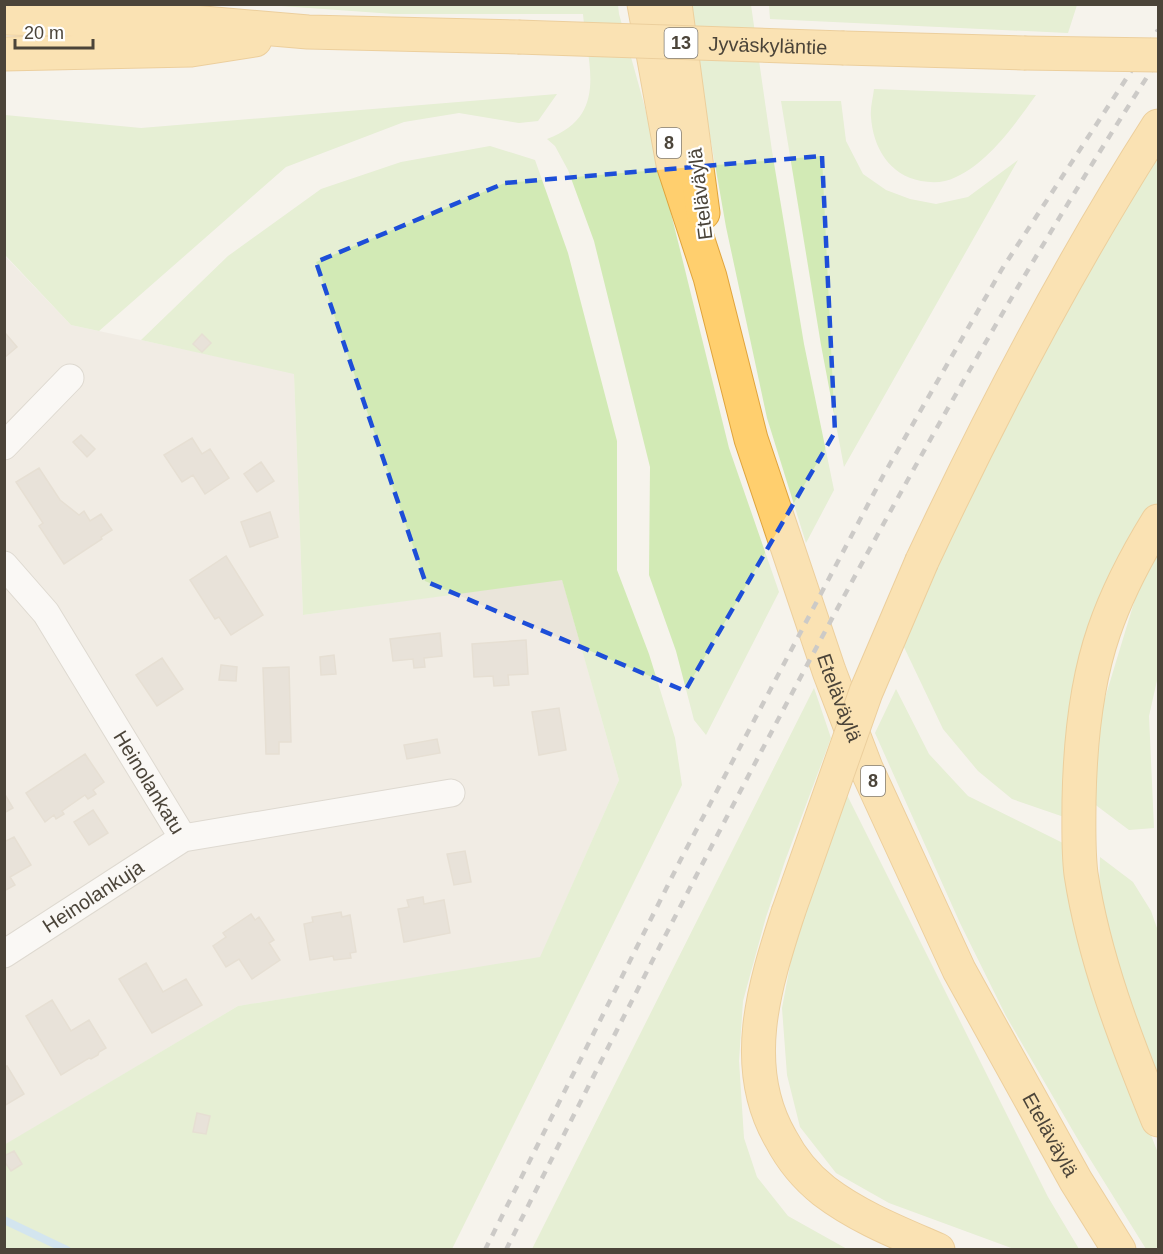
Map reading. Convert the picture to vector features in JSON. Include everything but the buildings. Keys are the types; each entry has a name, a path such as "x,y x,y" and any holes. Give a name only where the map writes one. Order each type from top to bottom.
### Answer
{"highway":[{"name":"Eteläväylä","path":"644,4 673,164 710,277 751,439 829,671 866,768 959,970 1065,1162 1119,1250"},
{"name":"Eteläväylä","path":"675,4 697,160 710,277"},
{"name":"Jyväskyläntie","path":"4,18 192,22 308,32 1158,56"},
{"name":"Jyväskyläntie","path":"4,54 192,50 308,32"},
{"path":"938,1250 866,1217 825,1192 801,1171 771,1123 762,1092 757,1061 758,1030 765,989 788,914 866,692 922,561 1029,345 1085,245 1158,126"},
{"path":"1158,521 1125,580 1104,632 1089,694 1083,731 1079,774 1079,826 1081,872 1091,923 1114,1003 1158,1120"}],"street":[{"path":"4,446 70,378"},
{"name":"Heinolankatu","path":"4,565 46,612 183,838 450,793"},
{"name":"Heinolankuja","path":"4,954 183,838"}],"highlighted area":[{"path":"822,156 835,432 685,691 425,581 316,262 505,183"}],"shaded area":[{"path":"4,255 71,325 294,373 303,615 562,579 619,780 540,958 238,1006 5,1145"}],"green space":[{"path":"769,4 1077,5 1068,33 770,19"},
{"path":"267,5 618,5 729,448 779,592 706,735 694,720 676,651 649,575 650,467 594,241 568,170 555,146 547,139 567,129 580,117 587,102 590,69 583,14 394,14"},
{"path":"687,5 751,5 772,151 804,344 834,490 806,543 767,418 726,227"},
{"path":"874,89 1036,95 1001,141 980,162 952,179 930,182 910,178 900,173 879,149 871,117"},
{"path":"557,94 538,121 519,123 459,113 404,122 286,167 99,331 71,325 5,255 5,115 141,128"},
{"path":"781,101 841,101 846,141 863,174 886,190 910,199 936,204 968,197 1018,160 844,467 821,345"},
{"path":"490,146 535,160 568,253 617,441 617,570 649,654 675,738 682,785 452,1249 5,1249 4,1145 238,1006 540,957 619,780 562,580 303,615 294,374 141,340 228,256 321,189 401,162"},
{"path":"1158,153 1158,503 1120,565 1067,818 1012,799 978,771 943,729 903,645 937,564 1015,400"},
{"path":"1158,552 1158,676 1149,716 1154,828 1129,830 1093,803 1102,708 1139,586"},
{"path":"814,688 831,738 766,917 743,1001 739,1061 744,1138 757,1177 788,1216 847,1249 532,1249"},
{"path":"896,689 929,754 968,796 1065,844 1090,980 1158,1153 1158,1249 1146,1249 1080,1143 1006,1016 960,923 875,733"},
{"path":"846,793 1048,1197 1079,1249 1014,1249 889,1203 836,1173 800,1127 787,1075 782,1008 795,939"},
{"path":"1100,857 1133,882 1151,911 1158,931 1158,1085 1126,1004 1099,894"}],"waterway":[{"path":"4,1220 67,1250"}],"railway":[{"path":"485,1250 681,859 883,476 1002,269 1158,30"},
{"path":"506,1250 692,885 890,513 1020,284 1158,60"}]}
